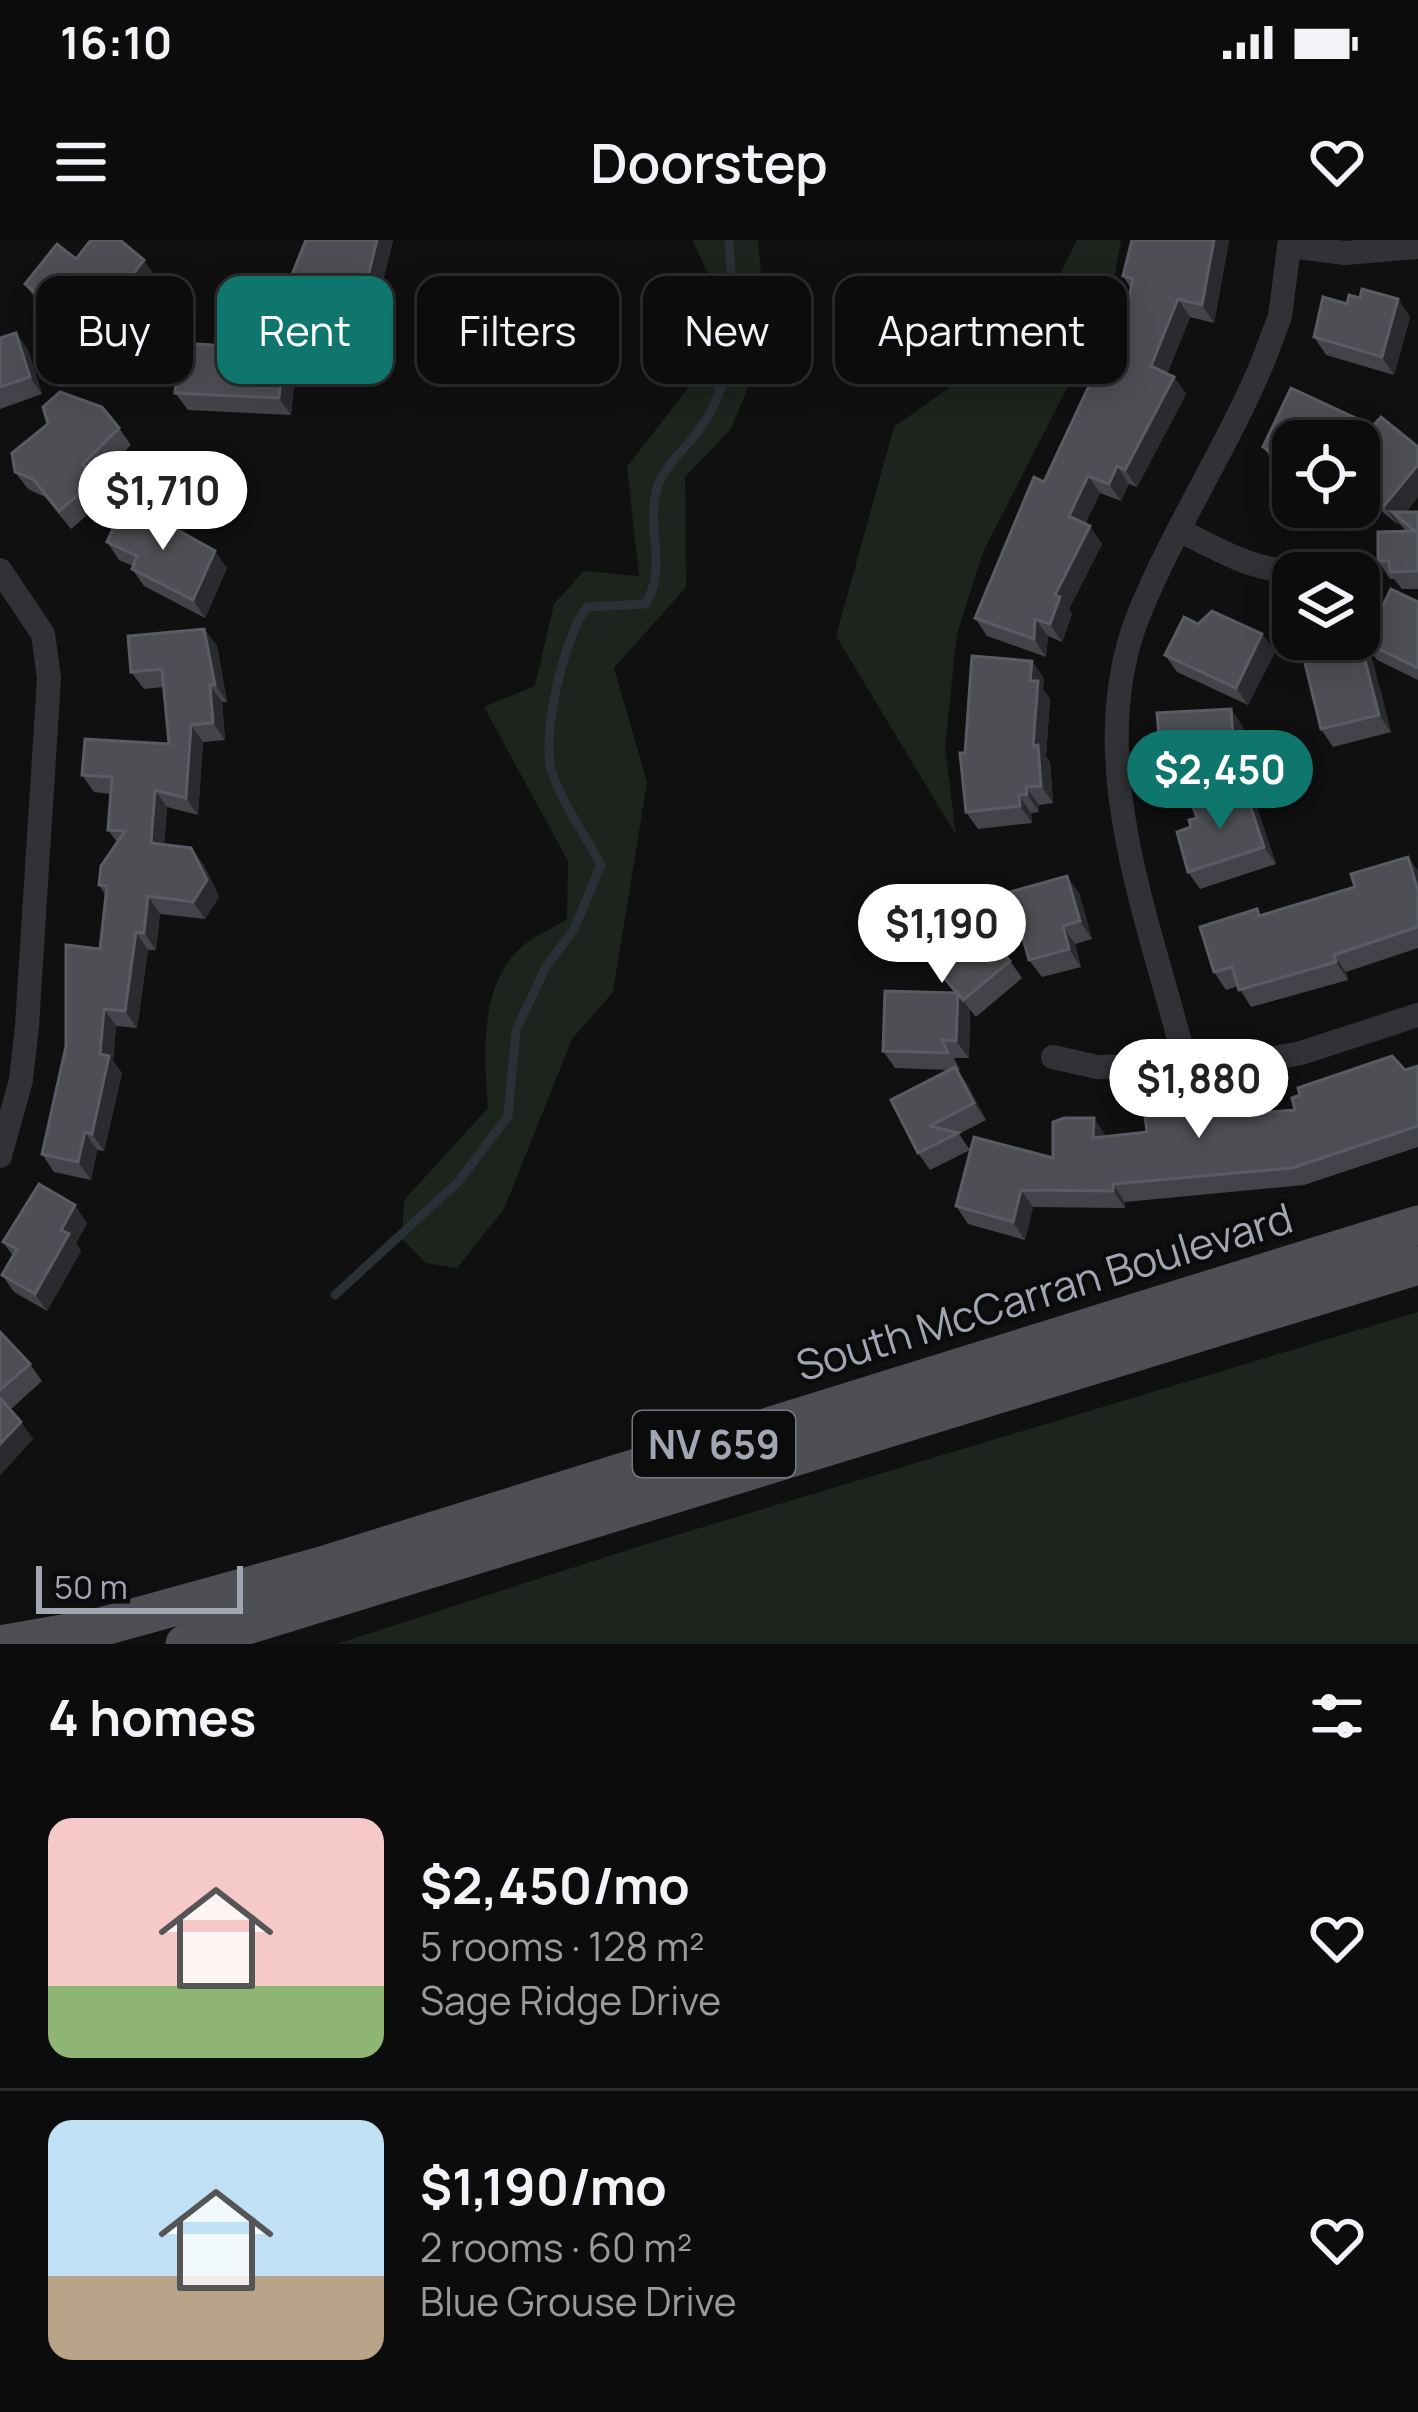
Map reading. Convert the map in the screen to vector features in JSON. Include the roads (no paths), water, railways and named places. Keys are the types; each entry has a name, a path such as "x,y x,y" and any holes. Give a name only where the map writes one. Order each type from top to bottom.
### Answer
{"main road":[{"name":"South McCarran Boulevard","path":"6,1644 117,1623 318,1567 1418,1225"},
{"name":"South McCarran Boulevard","path":"185,1644 1418,1265"}],"street":[{"path":"1185,1062 1122,808 1116,754 1127,652 1179,530 1264,358 1280,316 1290,243 1345,253 1418,247"},
{"path":"1179,530 1272,571"},
{"path":"0,571 43,634 49,678 27,1026 21,1080 0,1156"},
{"path":"1053,1057 1096,1067 1268,1061 1418,1015"}],"waterway":[{"path":"335,1295 459,1181 508,1116 516,1030 546,967 574,929 601,865 552,772 549,736 557,686 587,607 645,604 652,590 657,488 700,429 722,385 731,337 729,240"}]}
